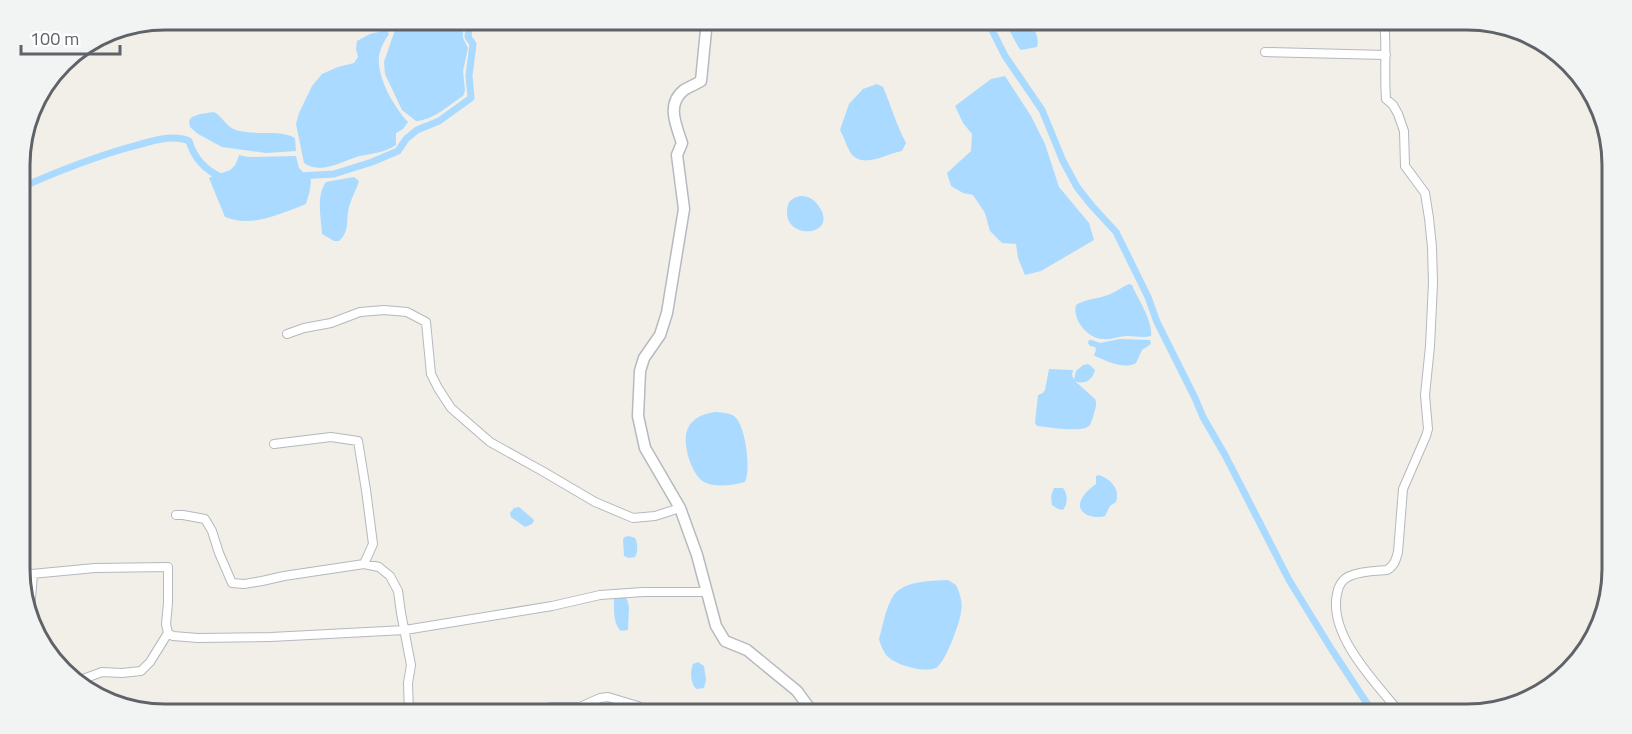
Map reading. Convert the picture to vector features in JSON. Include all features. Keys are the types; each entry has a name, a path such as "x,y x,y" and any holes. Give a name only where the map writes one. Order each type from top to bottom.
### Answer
{"street":[{"path":"706,30 701,81 683,91 675,102 673,117 682,143 677,155 684,209 667,313 660,335 644,358 640,371 638,416 645,448 680,508 697,555 716,626 726,641 747,651 797,692 806,704"},
{"path":"1385,30 1386,99 1394,105 1398,114 1404,131 1405,166 1425,193 1429,218 1432,247 1432,311 1425,395 1428,429 1403,489 1396,561 1386,570 1350,575 1344,579 1339,586 1335,608 1343,637 1351,651 1393,704"},
{"path":"1265,52 1386,55"},
{"path":"287,334 332,323 360,312 384,310 407,312 426,322 431,374 438,388 451,408 490,442 595,502 633,518 655,516 680,508"},
{"path":"274,444 331,437 358,441 372,544 364,564"},
{"path":"176,515 205,519 232,583 244,584 364,564 379,567 390,576 398,591 400,613 411,665 408,683 409,704"},
{"path":"32,590 33,574 95,568 168,567 166,624 168,633 150,662 141,670 122,673 102,672 86,678"},
{"path":"168,633 173,636 198,638 271,637 405,630 471,621 600,595 707,592"},
{"path":"585,704 609,697 632,704"}],"water":[{"path":"387,30 389,34 382,45 379,57 381,74 392,100 408,122 396,133 396,145 383,151 324,167 317,168 304,163 296,124 312,86 322,74 354,63 358,57 357,41 370,34"},
{"path":"395,30 463,30 463,38 468,48 463,71 465,91 463,96 441,112 416,121 402,110 385,74 384,62"},
{"path":"1009,30 1034,30 1038,40 1037,47 1021,50"},
{"path":"1005,76 1031,116 1045,144 1059,187 1089,223 1094,240 1041,271 1025,275 1018,258 1016,244 1002,243 990,231 985,213 973,195 963,193 951,186 947,173 971,151 972,134 963,123 955,106 991,79"},
{"path":"877,84 883,87 906,143 902,151 874,159 861,160 850,152 840,130 849,104 863,89"},
{"path":"214,112 236,130 289,135 295,138 296,151 266,153 222,147 190,127 189,121 192,117"},
{"path":"239,155 248,157 296,156 299,168 311,180 306,204 255,220 235,220 225,217 209,178 231,169"},
{"path":"354,177 359,181 351,201 345,233 339,241 334,241 322,234 321,193 326,182"},
{"path":"800,196 812,199 820,208 824,218 821,226 815,230 798,229 791,224 787,215 789,202"},
{"path":"1129,284 1132,285 1150,323 1151,336 1103,339 1092,336 1082,328 1076,317 1076,305 1108,295"},
{"path":"1120,339 1150,340 1151,344 1142,350 1136,363 1126,366 1095,356 1095,347 1088,343 1089,340 1100,343"},
{"path":"1088,364 1095,370 1092,377 1084,382 1075,381 1096,401 1089,426 1072,429 1037,426 1035,423 1038,395 1045,390 1049,369 1073,370 1074,380 1076,371"},
{"path":"715,412 734,416 742,428 748,468 745,482 724,485 708,484 699,477 691,465 686,441 688,427 698,417"},
{"path":"1099,475 1108,480 1116,489 1116,502 1110,506 1105,516 1089,516 1082,511 1080,504 1084,495 1096,484 1096,476"},
{"path":"1054,488 1063,488 1066,493 1067,502 1063,510 1052,505 1051,496"},
{"path":"519,507 533,519 532,524 525,527 511,517 510,513 514,508"},
{"path":"624,537 635,538 637,542 637,553 635,557 629,558 624,556 623,540"},
{"path":"948,580 956,585 962,609 958,625 940,665 931,669 917,669 903,665 887,656 879,639 892,598 902,588 909,585 925,581"},
{"path":"615,597 627,599 628,630 621,631 618,628 614,612"},
{"path":"698,662 704,666 706,680 704,688 696,689 691,674 693,664"}],"waterway":[{"path":"298,176 334,174 398,151 406,139 417,130 439,121 471,98 469,76 473,44 468,37 469,30"},
{"path":"992,30 1005,56 1042,110 1063,161 1077,187 1116,232 1203,417 1289,580 1367,704"},
{"path":"30,184 101,156 167,138 189,141 201,163 221,177"}]}
